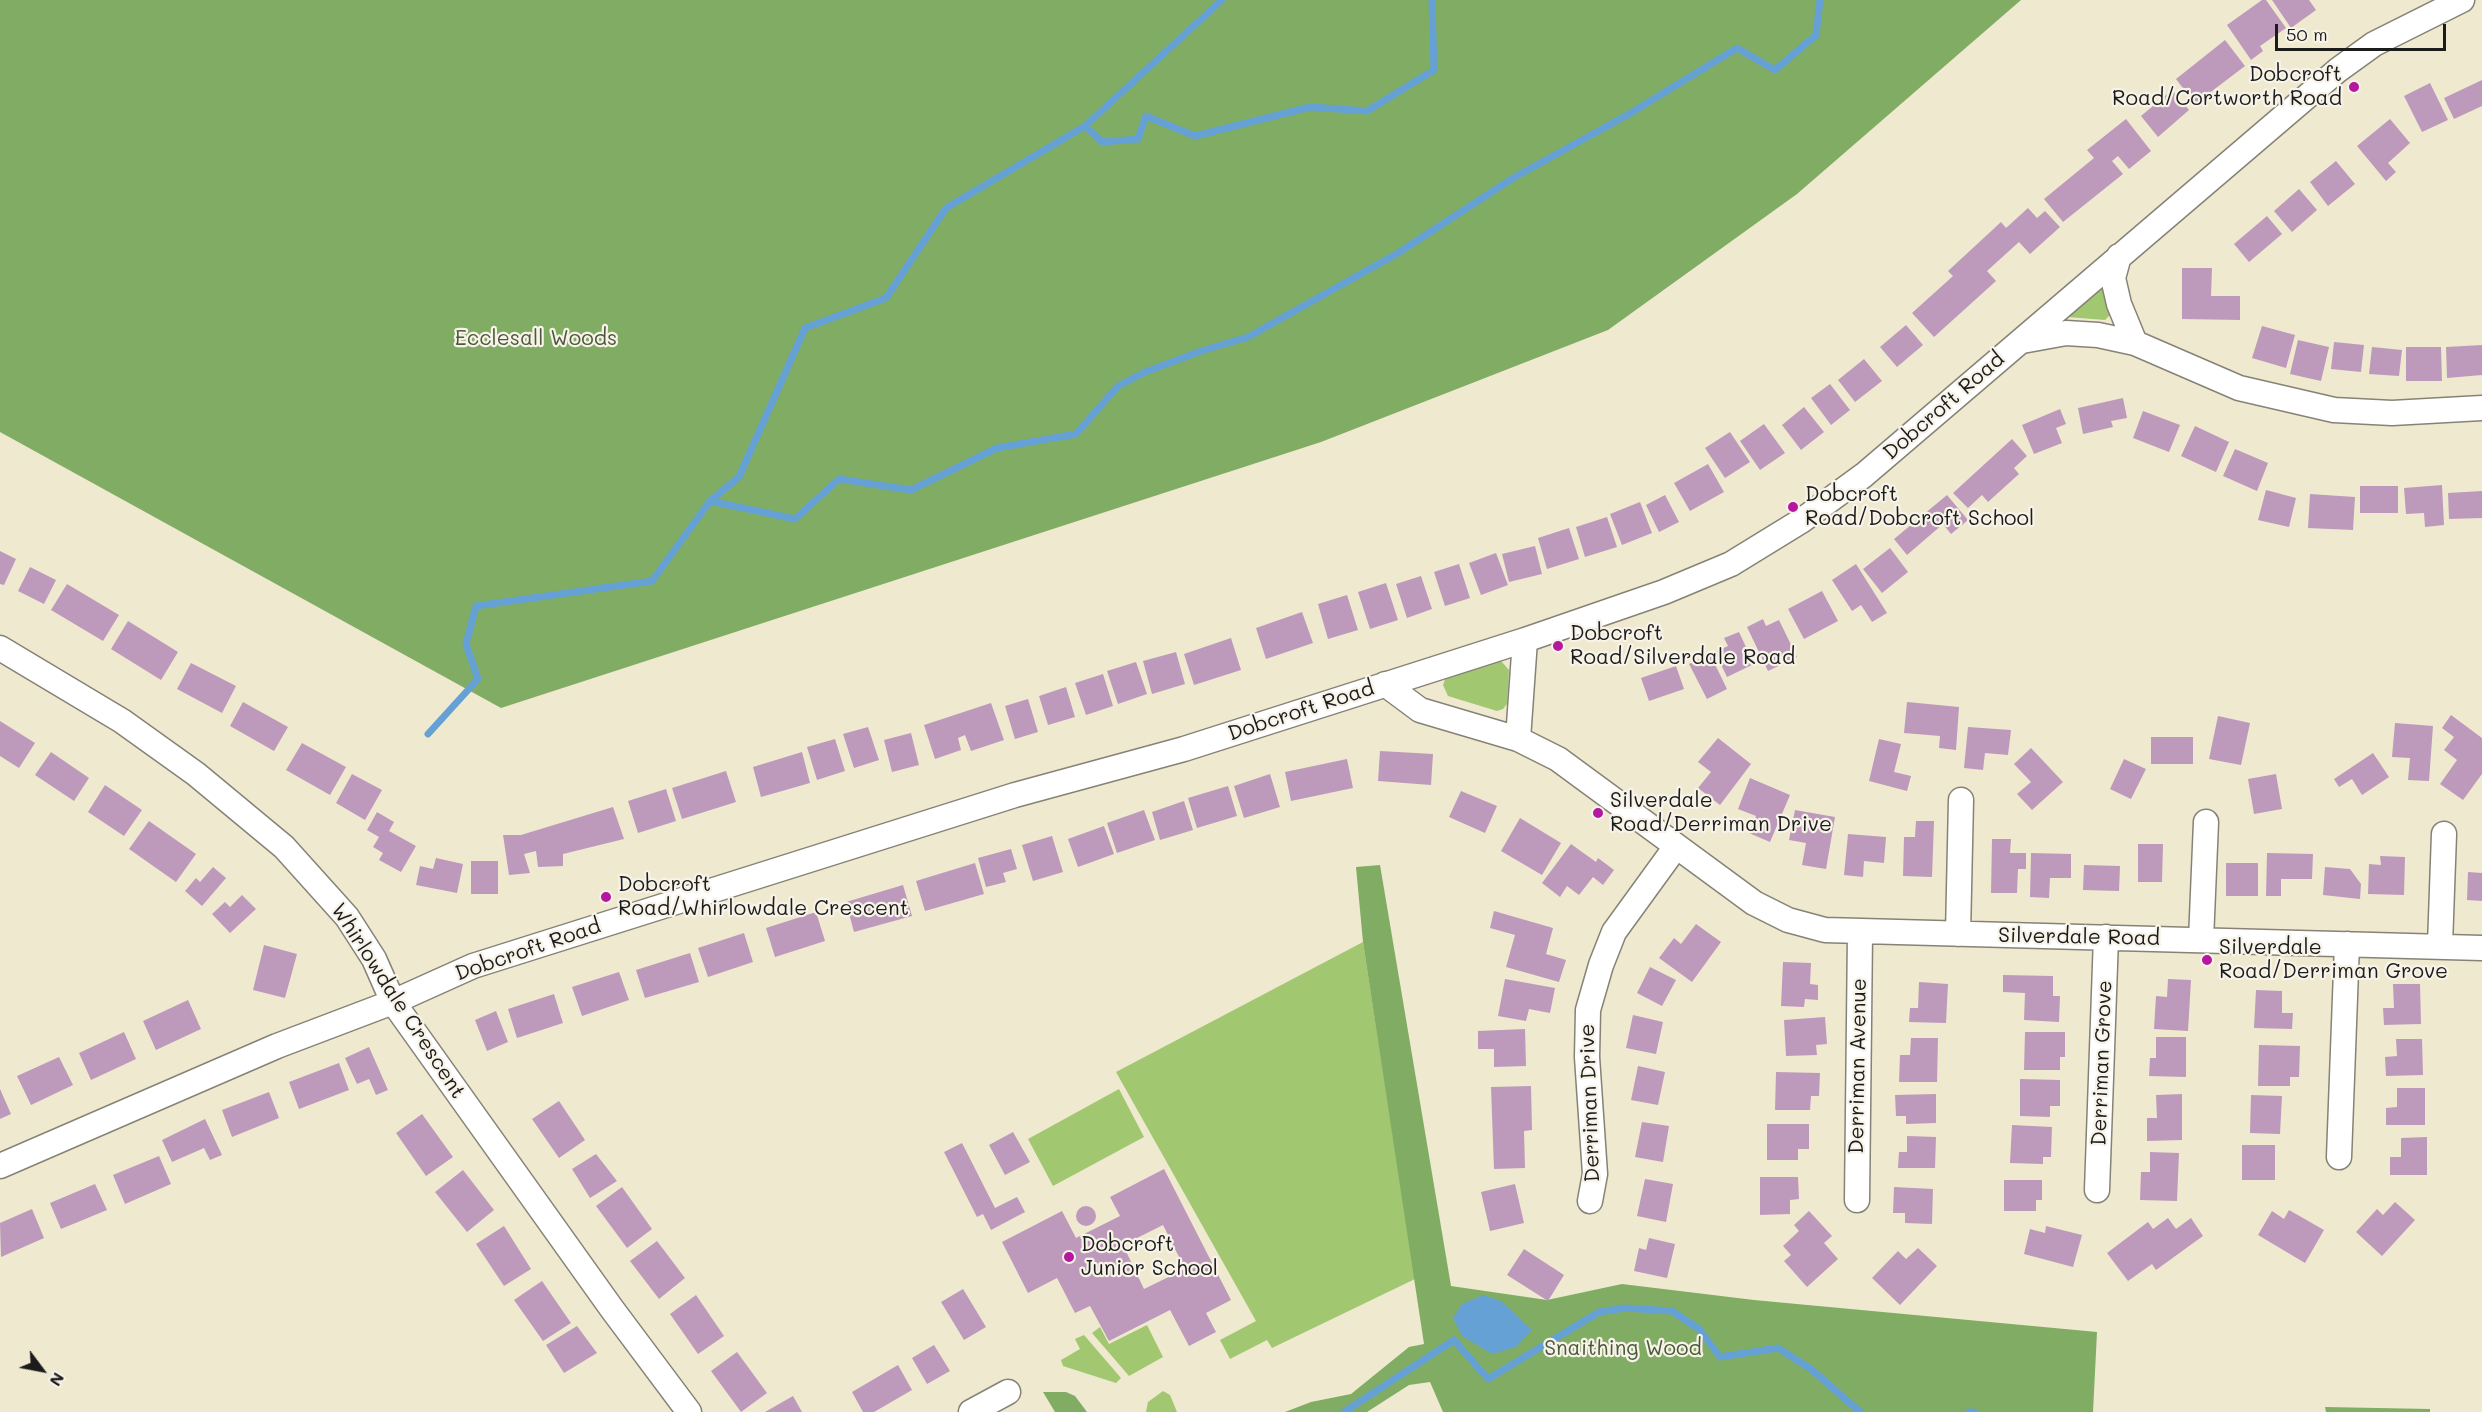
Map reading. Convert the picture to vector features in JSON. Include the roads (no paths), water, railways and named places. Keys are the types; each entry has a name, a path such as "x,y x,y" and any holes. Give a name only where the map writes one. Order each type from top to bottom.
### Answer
{"street":[{"name":"Dobcroft Road","path":"0,1166 277,1046 393,1002 473,966 1005,798 1184,749 1525,640 1664,592 1731,564 1801,521 1864,475 2338,70 2373,44 2462,0"},
{"path":"2119,256 2113,278 2119,304 2135,343"},
{"path":"2020,342 2066,333 2098,335 2135,343 2188,369 2239,388 2334,410 2392,413 2482,408"},
{"path":"1518,739 1525,640"},
{"name":"Whirlowdale Crescent","path":"0,648 122,721 196,774 284,847 346,917 374,959 393,1002 612,1310 689,1412"},
{"name":"Silverdale Road","path":"1385,684 1420,710 1518,739 1558,759 1675,848 1754,903 1788,920 1825,930 1860,933 2440,945 2482,948"},
{"path":"1958,934 1961,800"},
{"path":"2200,940 2206,822"},
{"path":"2440,945 2444,834"},
{"name":"Derriman Drive","path":"1590,1201 1595,1174 1587,1057 1588,1011 1601,964 1614,932 1675,848"},
{"name":"Derriman Avenue","path":"1857,1200 1860,933"},
{"name":"Derriman Grove","path":"2097,1190 2106,937"},
{"path":"2338,1157 2347,944"},
{"path":"971,1412 1008,1392"}],"water":[{"path":"1483,1295 1501,1301 1532,1330 1516,1347 1492,1354 1462,1336 1453,1318 1462,1304"}],"waterway":[{"path":"1085,126 1222,0"},
{"path":"710,501 739,477 805,328 886,298 946,208 1085,126 1102,142 1138,139 1146,116 1195,136 1310,107 1367,111 1434,70 1432,0"},
{"path":"428,734 478,679 466,644 476,606 652,581 710,501 795,519 839,479 911,490 997,448 1076,434 1118,386 1145,372 1204,350 1248,337 1398,253 1513,178 1629,114 1737,48 1775,70 1816,35 1820,0"},
{"path":"1344,1412 1454,1340 1488,1379 1599,1312 1625,1308 1672,1311 1699,1329 1720,1357 1778,1348 1811,1369 1860,1412"},
{"path":"1969,1412 1974,1412"}],"place":[{"name":"Dobcroft Road/Cortworth Road","path":"2354,87"},
{"name":"Dobcroft Road/Dobcroft School","path":"1793,507"},
{"name":"Dobcroft Road/Silverdale Road","path":"1558,646"},
{"name":"Silverdale Road/Derriman Drive","path":"1598,813"},
{"name":"Dobcroft Road/Whirlowdale Crescent","path":"606,897"},
{"name":"Silverdale Road/Derriman Grove","path":"2207,960"},
{"name":"Dobcroft Junior School","path":"1069,1257"}],"park label":[{"name":"Ecclesall Woods","path":"536,339"},
{"name":"Snaithing Wood","path":"1623,1349"}]}
